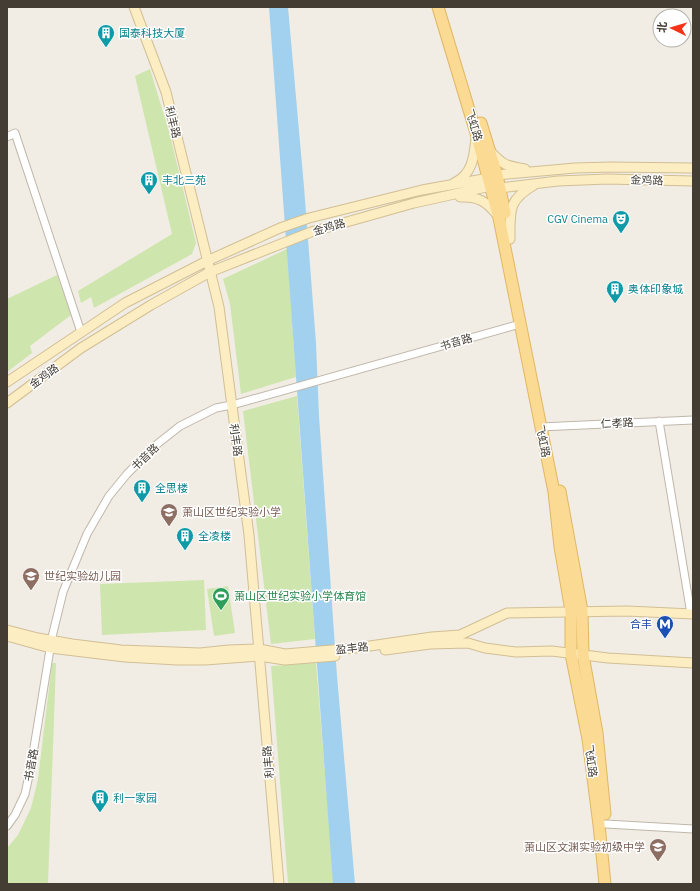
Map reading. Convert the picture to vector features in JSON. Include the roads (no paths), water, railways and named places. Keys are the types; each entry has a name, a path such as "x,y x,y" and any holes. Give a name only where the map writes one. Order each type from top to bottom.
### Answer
{"main road":[{"name":"利丰路","path":"134,7 166,92 219,307 249,535 279,884"},
{"name":"飞虹路","path":"438,7 476,133 494,182 510,239 577,611 597,733 612,884"},
{"name":"飞虹路","path":"445,7 490,151 499,218 520,324 544,427"},
{"path":"447,186 460,180 467,174 472,165 475,155 476,133"},
{"path":"490,151 499,162 507,165 540,171"},
{"name":"金鸡路","path":"7,403 81,348 151,305 210,272 280,243 312,232 414,203 540,171 611,167 693,168"},
{"name":"金鸡路","path":"7,382 125,303 207,261 280,228 309,218 422,190 447,186 494,182 538,183 558,180 607,179 693,181"},
{"path":"510,239 510,214 512,206 516,198 524,191 538,183"},
{"path":"441,197 475,198 483,201 491,207 499,218"},
{"name":"飞虹路","path":"577,611 571,654 588,739 605,884"},
{"name":"盈丰路","path":"7,636 51,644 121,650 200,653 229,650 285,654 356,648 432,637 460,636 507,613 627,611 692,614"},
{"name":"盈丰路","path":"7,630 51,644"},
{"name":"盈丰路","path":"259,653 285,660 360,654 430,644 468,643 485,648 516,652 552,652 608,658 693,663"}],"street":[{"path":"7,136 15,133 81,332"},
{"name":"书音路","path":"7,826 15,816 25,794 51,644 63,592 87,534 109,496 128,474 156,446 180,426 216,408 291,389 520,324"},
{"name":"仁孝路","path":"544,427 693,420"},
{"path":"659,422 692,614"},
{"path":"606,824 693,829"}],"water":[{"path":"269,7 288,7 316,343 319,416 337,676 355,884 333,884"}],"place":[{"name":"国泰科技大厦","path":"106,48"},
{"name":"丰北三苑","path":"149,195"},
{"name":"CGV Cinema","path":"621,234"},
{"name":"奥体印象城","path":"615,304"},
{"name":"全思楼","path":"142,503"},
{"name":"萧山区世纪实验小学","path":"169,527"},
{"name":"全凌楼","path":"185,551"},
{"name":"世纪实验幼儿园","path":"31,591"},
{"name":"萧山区世纪实验小学体育馆","path":"221,611"},
{"name":"合丰","path":"665,639"},
{"name":"利一家园","path":"100,813"},
{"name":"萧山区文渊实验初级中学","path":"658,862"}]}
